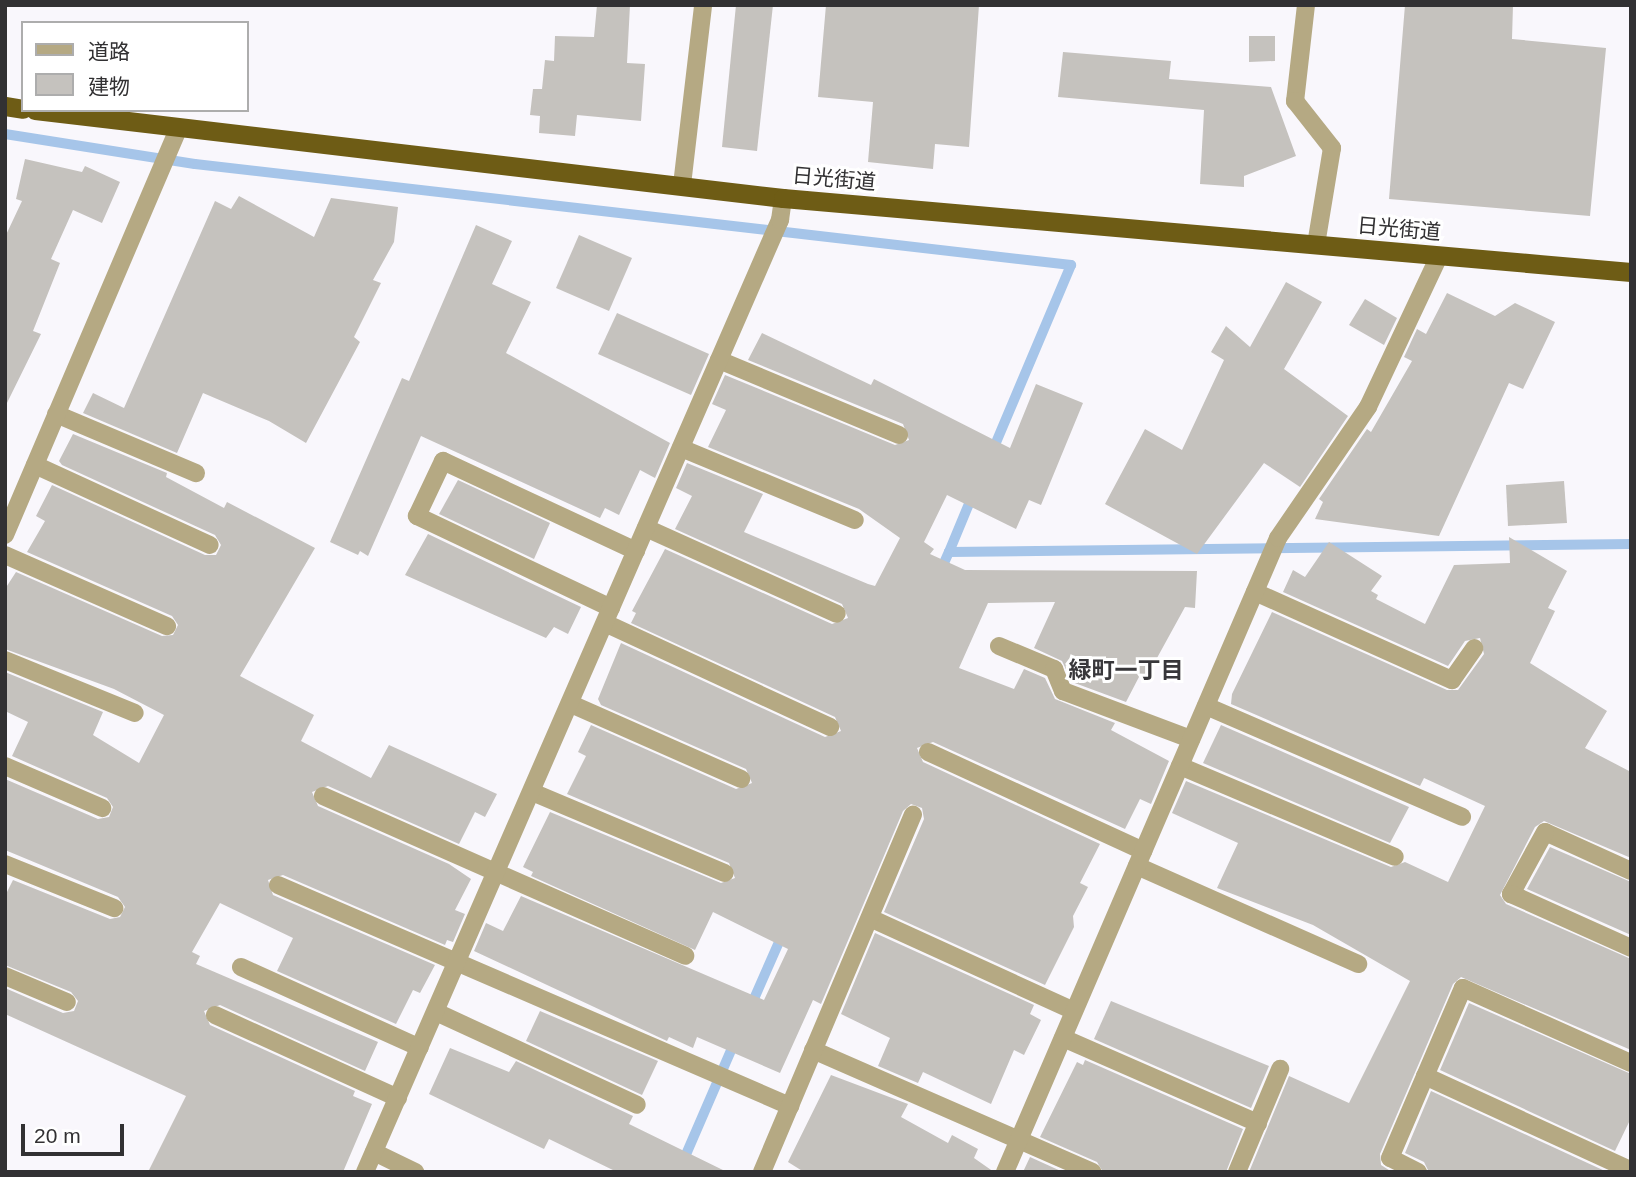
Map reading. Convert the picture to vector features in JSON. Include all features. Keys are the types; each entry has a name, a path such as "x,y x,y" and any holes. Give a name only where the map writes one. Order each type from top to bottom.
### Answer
{"highway":[{"name":"日光街道","path":"50,112 783,198 1631,272"}],"street":[{"path":"682,185 703,5"},
{"path":"1306,5 1295,101 1332,148 1316,245"},
{"path":"5,535 177,129"},
{"path":"365,1172 458,964 780,220 783,198"},
{"path":"1005,1172 1278,538 1368,407 1439,256"},
{"path":"719,360 898,435"},
{"path":"56,414 196,474"},
{"path":"681,448 856,520"},
{"path":"636,551 443,461 417,516 608,616 831,727"},
{"path":"35,465 210,545"},
{"path":"646,528 837,614"},
{"path":"5,555 167,626"},
{"path":"1255,592 1452,680 1474,648"},
{"path":"999,646 1054,669 1063,691 1191,739"},
{"path":"5,660 135,713"},
{"path":"570,704 741,779"},
{"path":"1206,706 1462,817"},
{"path":"928,752 1140,859 1358,964"},
{"path":"5,766 102,808"},
{"path":"1180,766 1395,857"},
{"path":"532,792 724,873"},
{"path":"323,796 685,956"},
{"path":"762,1172 913,815"},
{"path":"1631,871 1545,832 1511,894 1631,948"},
{"path":"5,864 114,908"},
{"path":"278,885 790,1106"},
{"path":"870,918 1074,1011"},
{"path":"241,967 420,1048"},
{"path":"5,976 67,1002"},
{"path":"1418,1172 1390,1158 1464,988 1631,1063"},
{"path":"436,1012 637,1105"},
{"path":"215,1015 398,1098"},
{"path":"1063,1038 1258,1123"},
{"path":"813,1050 1092,1172"},
{"path":"1237,1172 1280,1069"},
{"path":"1425,1076 1630,1170"},
{"path":"374,1152 415,1172"}],"building":[{"path":"597,5 630,5 627,63 645,64 641,121 577,115 575,136 539,133 540,116 530,115 533,89 542,89 545,60 554,61 555,36 594,37"},
{"path":"736,5 773,5 757,151 722,147"},
{"path":"826,5 979,5 969,147 935,144 933,169 868,162 873,102 818,97"},
{"path":"1405,5 1513,5 1512,39 1606,48 1590,216 1389,199"},
{"path":"1249,36 1275,36 1275,61 1249,62"},
{"path":"1063,52 1171,61 1169,79 1271,87 1296,156 1244,176 1244,187 1200,184 1204,110 1058,97"},
{"path":"25,159 82,172 85,166 120,182 102,223 73,210 51,259 60,263 33,331 41,334 5,407 5,237 22,201 16,199"},
{"path":"239,196 314,237 331,198 398,207 394,242 373,280 381,283 354,337 360,342 306,443 269,421 203,393 177,453 83,413 93,393 124,408 215,201 231,209"},
{"path":"476,225 512,241 492,284 531,302 506,353 670,443 655,478 640,470 619,515 605,508 600,518 421,436 368,556 360,551 358,555 330,542 402,378 409,381"},
{"path":"579,235 632,258 609,311 556,288"},
{"path":"1286,282 1322,302 1284,369 1348,416 1300,487 1264,463 1197,554 1105,504 1145,429 1182,450 1224,360 1211,352 1226,326 1250,347"},
{"path":"1447,293 1495,316 1515,303 1555,322 1523,389 1509,383 1439,536 1315,519 1323,502 1319,499 1367,429 1371,432 1412,361 1404,357 1417,329 1426,334"},
{"path":"1365,299 1397,318 1384,345 1349,325"},
{"path":"617,313 709,354 691,395 598,354"},
{"path":"762,333 871,385 874,379 1010,448 1036,384 1083,403 1041,505 1029,500 1016,529 947,495 924,542 934,549 930,554 965,570 1197,571 1195,608 1185,607 1146,678 1140,675 1126,702 1072,682 1062,661 1034,648 1055,602 988,603 959,668 1014,689 1024,669 1045,678 1055,699 1115,723 1111,730 1169,761 1151,804 1140,799 1125,829 933,742 917,748 923,762 1100,844 1080,883 1088,887 1073,916 1074,927 1045,985 884,912 924,819 922,808 911,804 903,811 821,1004 813,1000 780,1073 697,1037 693,1048 669,1037 667,1041 474,951 486,923 503,931 521,896 764,1000 788,949 713,912 695,950 531,876 533,872 523,867 550,812 721,883 735,878 729,863 567,794 586,756 578,752 591,725 736,789 752,783 746,769 601,705 598,699 621,643 825,737 841,731 835,717 631,623 636,613 632,611 665,549 832,624 848,618 842,604 675,529 692,496 676,488 687,463 763,494 744,532 868,584 875,586 900,538 859,509 708,447 726,410 712,404 725,375 895,445 909,440 903,424 748,360"},
{"path":"73,434 167,473 166,477 224,508 227,502 315,548 240,676 314,715 301,741 371,778 389,745 497,794 485,817 475,812 459,844 328,786 312,792 318,806 449,864 471,879 455,910 465,914 453,942 447,940 445,945 283,875 268,880 273,895 435,965 420,993 413,990 396,1024 277,971 293,938 220,903 192,952 200,956 196,964 378,1042 365,1071 220,1005 204,1011 210,1025 355,1091 353,1096 372,1104 343,1172 148,1172 186,1096 5,1014 5,988 63,1013 74,1011 78,1001 71,992 5,965 5,896 13,880 110,919 120,917 125,907 118,897 5,850 5,779 98,819 109,817 113,807 107,798 12,756 28,722 5,711 5,672 103,712 93,735 139,763 164,715 114,689 5,649 5,589 16,572 162,636 173,635 178,625 172,616 27,552 45,521 36,516 52,485 205,555 216,555 221,545 215,535 62,465 59,461"},
{"path":"458,480 550,523 534,559 439,514"},
{"path":"1564,481 1567,523 1508,526 1506,485"},
{"path":"428,534 581,607 568,634 554,627 546,638 405,575"},
{"path":"1509,537 1567,571 1548,608 1555,611 1530,663 1607,711 1585,748 1631,772 1631,858 1544,821 1535,827 1500,895 1506,904 1631,959 1631,1050 1461,977 1453,984 1380,1154 1381,1165 1392,1172 1249,1172 1289,1076 1349,1103 1410,981 1313,925 1217,888 1238,843 1172,813 1186,781 1391,867 1405,862 1448,882 1485,806 1424,778 1420,786 1231,704 1232,694 1272,612 1447,690 1458,690 1484,654 1480,638 1465,641 1448,666 1283,592 1293,570 1305,577 1329,542 1382,576 1371,591 1378,595 1376,599 1425,624 1454,565 1510,563"},
{"path":"1221,725 1409,807 1390,843 1203,763"},
{"path":"1550,847 1631,882 1631,935 1527,889"},
{"path":"875,933 1034,1005 1030,1014 1041,1020 1024,1055 1014,1050 991,1104 923,1072 918,1083 878,1066 890,1038 841,1014"},
{"path":"1111,1001 1269,1066 1251,1108 1094,1039"},
{"path":"1469,1003 1631,1074 1631,1118 1615,1151 1440,1070"},
{"path":"540,1011 658,1061 642,1095 526,1041"},
{"path":"450,1048 509,1072 516,1061 633,1116 629,1124 727,1172 617,1172 549,1139 544,1149 429,1094"},
{"path":"1085,1060 1243,1129 1226,1172 1103,1172 1097,1162 1040,1137 1077,1062 1083,1065"},
{"path":"831,1075 908,1104 901,1117 948,1143 952,1135 978,1149 974,1158 994,1172 804,1172 788,1162"},
{"path":"1431,1091 1605,1171 1429,1172 1424,1162 1405,1153"},
{"path":"1030,1157 1063,1172 1023,1172"}],"waterway":[{"path":"5,134 195,164 1071,265 991,454"},
{"path":"949,552 973,494"},
{"path":"940,572 949,552 1631,544"},
{"path":"750,1008 783,933"},
{"path":"681,1166 736,1039"}],"district":[{"name":"緑町一丁目","path":"1126,670"}]}
